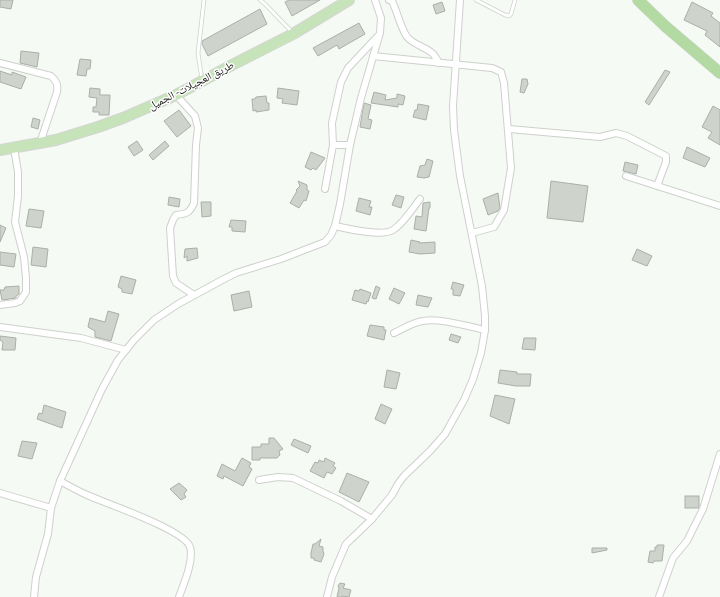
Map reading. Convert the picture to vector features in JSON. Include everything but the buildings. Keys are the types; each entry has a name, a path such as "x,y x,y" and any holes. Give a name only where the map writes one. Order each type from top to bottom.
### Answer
{"highway":[{"path":"638,0 665,26 720,74"}],"main road":[{"name":"طريق العجيلات- الجميل","path":"0,150 56,140 123,118 176,95 293,34 349,0"}],"street":[{"path":"34,597 36,577 48,534 51,508 60,481 102,389 126,350 134,340 154,320 194,295 236,273 281,259 326,242 331,235 335,226 350,145 380,33 381,18 375,0"},
{"path":"389,0 392,1 397,11 401,26 407,38 416,45 432,52 439,63"},
{"path":"326,597 332,577 346,544 372,519 392,495 404,476 445,434 464,400 473,380 481,353 485,330 482,286 456,151 453,106 460,0"},
{"path":"325,189 333,146 332,123 341,82 348,68 380,33"},
{"path":"373,56 492,68 501,72 504,83 509,129 511,168 504,210 494,227 472,233"},
{"path":"0,63 51,76 57,82 57,92 40,143"},
{"path":"176,95 195,116 198,128 194,203 191,211 186,214 176,215 170,228 173,276 176,283 194,295"},
{"path":"509,129 600,137 616,133 627,136 666,156 666,162 657,186"},
{"path":"333,146 350,145"},
{"path":"0,305 15,303 24,296 26,292 24,257 15,222 18,172 14,148"},
{"path":"626,176 720,206"},
{"path":"335,226 353,230 382,233 392,231 420,199"},
{"path":"394,333 420,321 428,320 485,330"},
{"path":"0,327 81,338 126,350"},
{"path":"659,597 673,558 687,541 703,509 720,454"},
{"path":"259,480 278,477 293,478 341,501 372,519"},
{"path":"60,481 86,495 125,509 162,526 190,545 190,561 179,597"},
{"path":"0,493 51,508"}],"lane":[{"path":"202,81 198,54 204,0"},
{"path":"260,0 293,34"},
{"path":"476,0 505,16 509,16 511,14 515,0"}]}
